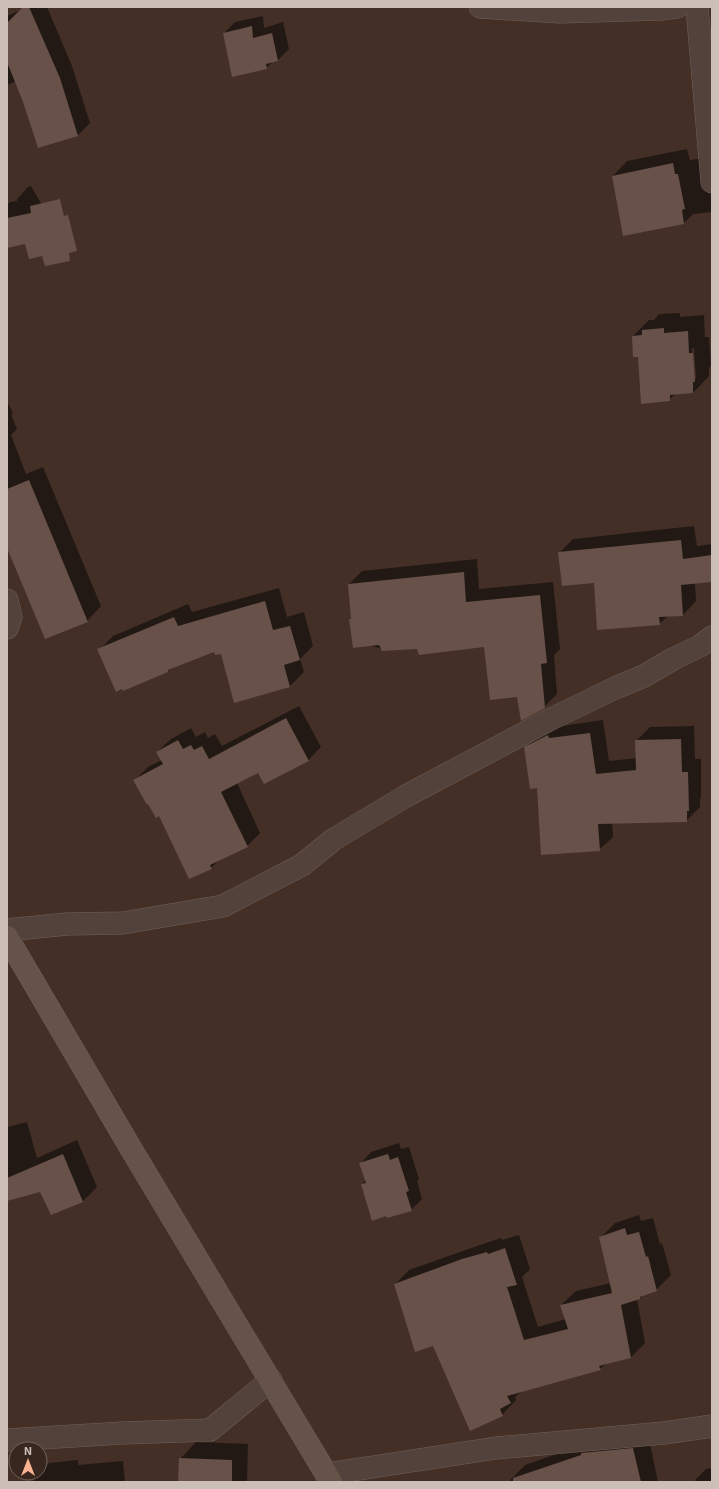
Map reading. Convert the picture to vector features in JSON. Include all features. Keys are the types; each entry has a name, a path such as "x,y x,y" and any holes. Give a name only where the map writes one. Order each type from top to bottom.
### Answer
{"main road":[{"path":"7,937 130,1147 329,1478"}],"street":[{"path":"480,7 560,12 661,9 677,7"},
{"path":"697,7 712,182"},
{"path":"7,600 11,617 7,628"},
{"path":"7,930 67,924 123,923 223,906 302,865 334,839 406,796 549,720 615,688 644,676 673,659 700,646 712,637"},
{"path":"7,1440 123,1432 210,1430 271,1380"},
{"path":"329,1478 496,1448 712,1426"}],"building":[{"path":"23,7 29,7 60,78 78,136 38,148 23,102 7,62 7,23"},
{"path":"252,26 253,38 272,33 278,61 266,64 267,69 232,77 223,33"},
{"path":"673,163 675,174 678,174 685,209 682,210 684,224 623,236 612,176"},
{"path":"60,199 64,216 68,215 77,251 69,253 70,261 45,266 42,256 29,259 25,244 7,248 7,218 31,213 30,206"},
{"path":"664,328 664,333 688,331 689,353 693,353 695,382 693,382 693,393 670,395 670,401 641,404 638,357 633,357 632,336 642,335 642,330"},
{"path":"29,480 88,622 45,639 7,548 7,489"},
{"path":"681,540 683,559 712,555 712,582 681,585 683,616 659,617 660,625 597,630 594,583 562,586 558,552"},
{"path":"464,572 466,602 540,595 547,663 541,664 545,708 521,721 517,697 490,700 484,647 419,655 417,649 382,651 379,645 353,648 349,619 351,619 348,584"},
{"path":"265,601 273,630 290,626 300,660 284,665 290,687 234,703 221,654 215,655 214,652 168,670 168,672 123,691 122,689 116,692 97,649 174,617 178,626"},
{"path":"286,718 309,761 264,784 258,773 221,792 248,847 210,865 212,869 189,879 159,816 156,818 133,780 163,764 156,752 178,740 183,749 191,745 194,750 202,746 209,759"},
{"path":"590,733 596,774 636,770 635,740 681,739 682,772 688,772 689,811 687,811 687,822 598,824 600,851 541,855 537,788 530,789 524,747 548,735 549,738"},
{"path":"63,1154 83,1202 51,1215 40,1192 7,1201 7,1178"},
{"path":"388,1154 390,1160 398,1157 409,1191 406,1192 412,1211 387,1218 386,1216 372,1221 361,1184 366,1183 359,1163"},
{"path":"625,1228 627,1235 639,1232 646,1257 648,1256 657,1291 640,1297 640,1299 621,1305 631,1358 599,1366 601,1370 507,1396 511,1403 500,1409 503,1416 470,1431 433,1346 415,1352 394,1284 462,1259 487,1252 488,1254 505,1248 517,1285 507,1287 524,1340 568,1329 560,1305 612,1293 599,1237"},
{"path":"633,1448 641,1482 513,1482 513,1478 581,1455 581,1453"},
{"path":"179,1458 232,1460 232,1482 178,1482"}]}
